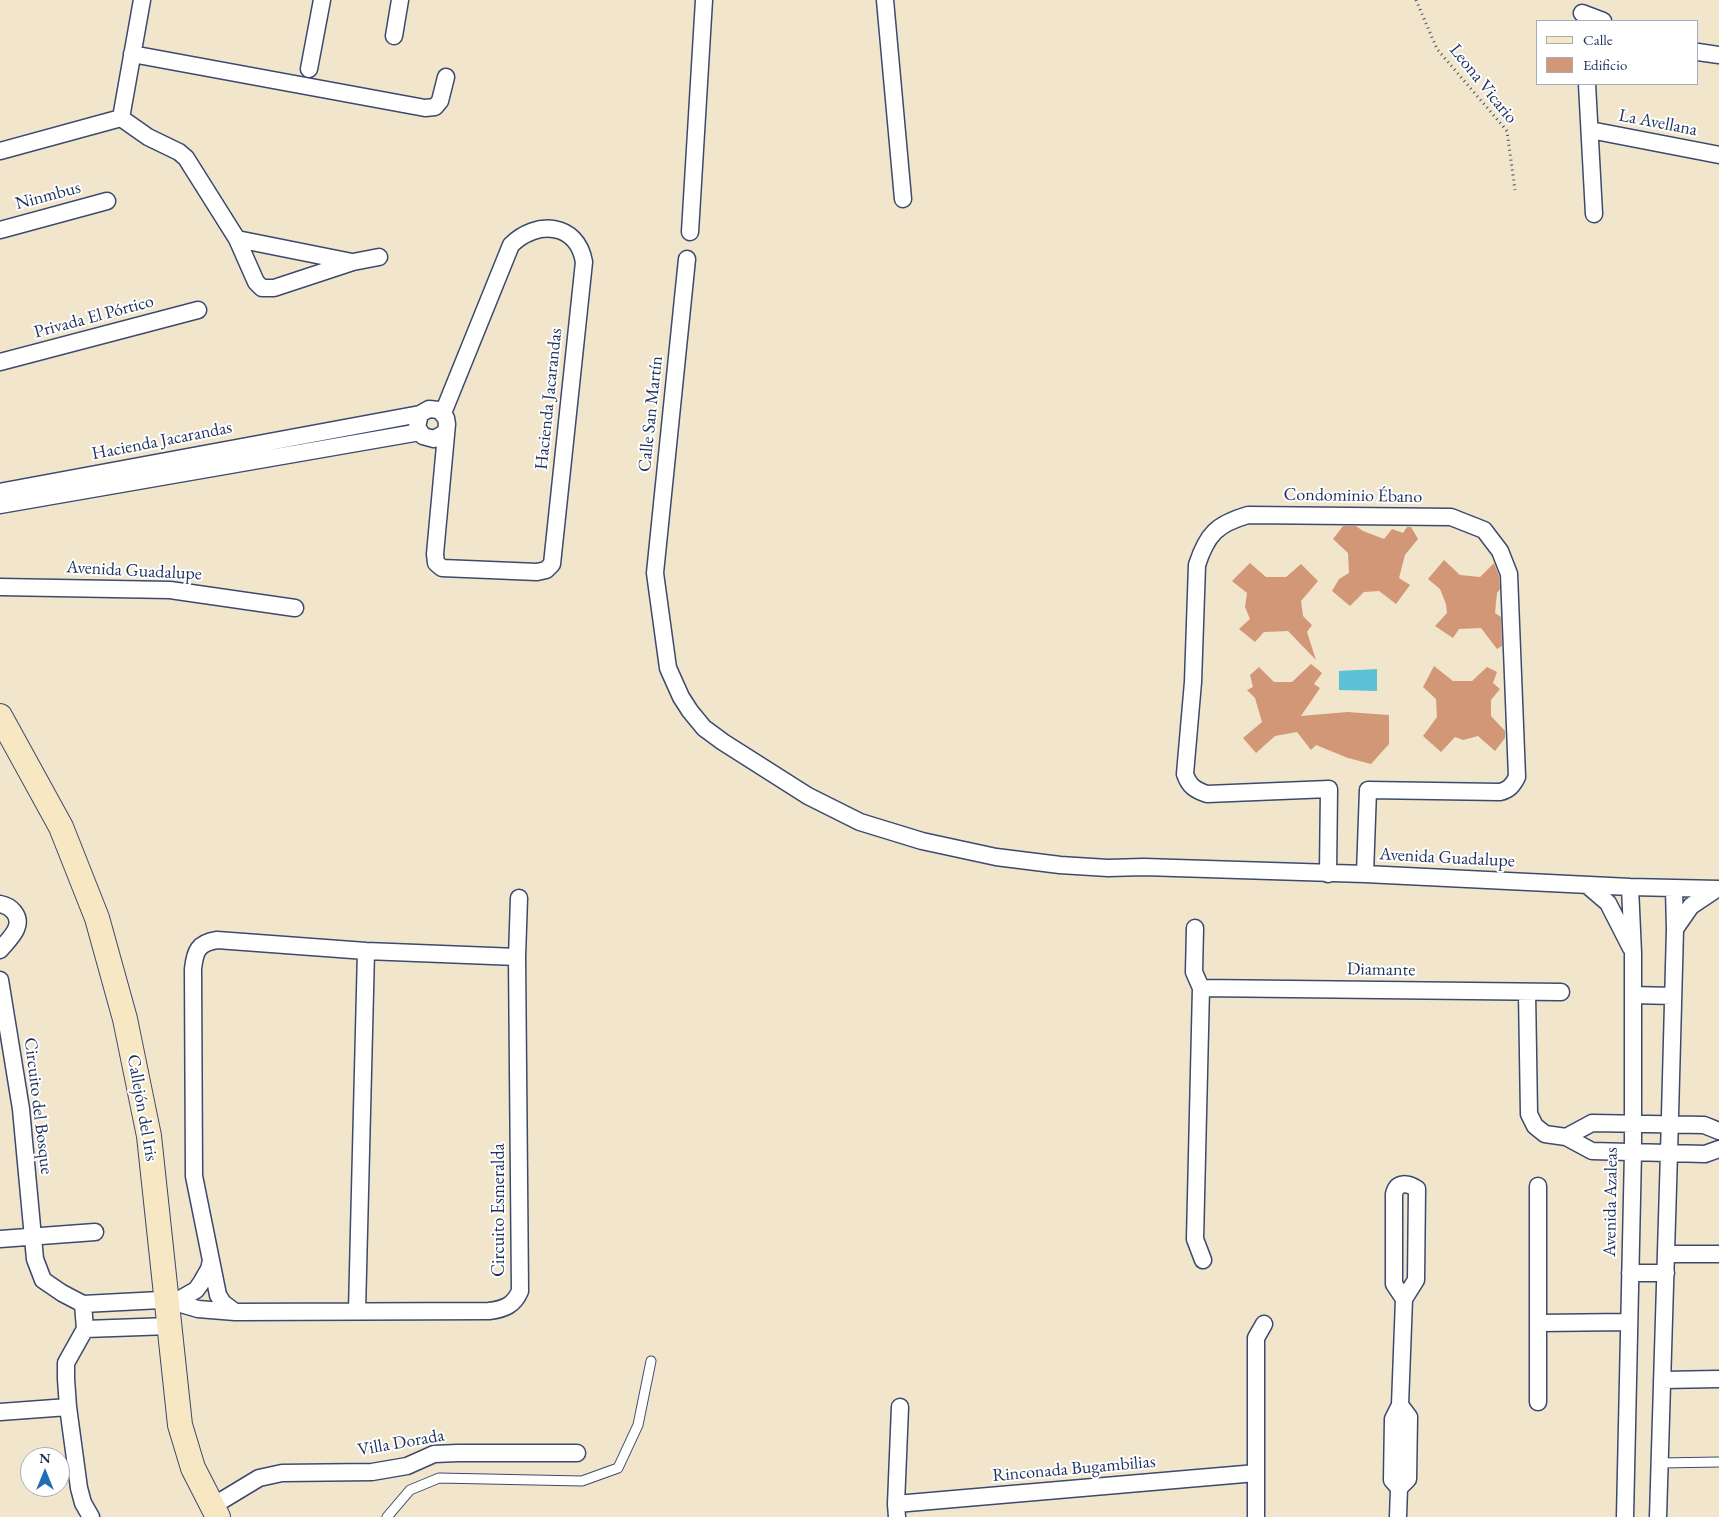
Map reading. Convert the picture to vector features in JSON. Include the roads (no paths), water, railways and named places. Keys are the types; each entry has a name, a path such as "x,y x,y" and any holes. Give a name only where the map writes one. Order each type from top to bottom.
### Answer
{"street":[{"path":"121,118 142,0"},
{"path":"309,69 322,0"},
{"path":"394,36 400,0"},
{"path":"690,232 704,0"},
{"path":"885,0 903,199"},
{"path":"1582,12 1601,20"},
{"path":"1699,52 1719,55"},
{"path":"132,54 425,108 435,107 440,101 446,76"},
{"path":"1587,85 1594,214"},
{"path":"0,151 121,118"},
{"path":"121,118 148,137 179,152 186,158 237,239 256,282 262,288 274,288 352,262 379,257"},
{"name":"La Avellana","path":"1590,130 1719,155"},
{"name":"Ninmbus","path":"0,230 107,201"},
{"name":"Hacienda Jacarandas","path":"443,413 511,245 528,232 542,229 556,228 568,234 582,251 584,262 552,564 546,570 537,572 442,568 436,563 446,430"},
{"path":"237,239 352,262"},
{"name":"Calle San Martín","path":"686,259 655,573 668,668 681,697 690,711 704,728 716,738 808,796 869,825 922,841 996,857 1108,868 1173,868"},
{"name":"Privada El Pórtico","path":"0,362 198,310"},
{"path":"428,409 434,409 443,413 446,418 446,430 443,434 434,439 423,436 417,427 420,414 428,409"},
{"name":"Hacienda Jacarandas","path":"0,492 420,414"},
{"name":"Hacienda Jacarandas","path":"0,506 420,432"},
{"path":"263,442 267,459"},
{"name":"Condominio Ébano","path":"1328,874 1329,789 1207,794 1189,784 1185,774 1193,682 1197,565 1202,548 1213,532 1229,520 1248,515 1451,517 1484,530 1500,551 1509,574 1517,777 1515,782 1511,788 1500,792 1368,790 1365,874"},
{"name":"Avenida Guadalupe","path":"0,587 170,590 295,608"},
{"name":"Callejón del Iris","path":"0,716 60,827 97,918 125,1019 149,1136 180,1425 193,1468 214,1512"},
{"name":"Avenida Guadalupe","path":"1173,868 1365,874 1717,890"},
{"path":"1587,885 1608,903 1633,953"},
{"name":"Avenida Azaleas","path":"1626,1517 1633,1152 1633,953 1630,887"},
{"path":"1658,1517 1670,1125 1674,889"},
{"path":"1674,929 1691,906 1717,890"},
{"name":"Circuito Esmeralda","path":"167,1300 198,1309 235,1312 490,1311 500,1310 510,1305 520,1291 517,957 519,898"},
{"path":"0,904 12,909 18,919 16,930 0,950"},
{"path":"1195,928 1194,972 1201,988 1195,1239 1202,1260"},
{"path":"235,1312 223,1303 218,1295 194,1176 193,969 194,958 199,947 208,941 217,940 366,951 517,957"},
{"path":"357,1311 366,951"},
{"name":"Circuito del Bosque","path":"0,980 21,1109 35,1259 43,1280 83,1304"},
{"name":"Diamante","path":"1201,988 1561,992"},
{"path":"1527,992 1528,1114 1535,1126 1545,1134 1566,1137 1592,1151 1705,1154 1719,1149"},
{"path":"1633,995 1673,996"},
{"path":"1566,1137 1592,1124 1704,1125 1719,1131"},
{"path":"1398,1517 1399,1488 1408,1478 1409,1417 1400,1405 1404,1299 1416,1280 1417,1189 1406,1184 1396,1188 1394,1194 1394,1284 1404,1299"},
{"path":"1538,1186 1538,1402"},
{"path":"0,1239 95,1232"},
{"path":"1666,1254 1719,1254"},
{"path":"91,1517 83,1504 79,1488 68,1407 66,1363 85,1330 83,1304 180,1299 196,1290 206,1276 211,1261"},
{"path":"1630,1273 1666,1272"},
{"path":"1538,1323 1629,1322"},
{"path":"1256,1517 1256,1338 1264,1324"},
{"path":"85,1330 170,1326"},
{"path":"1662,1380 1719,1379"},
{"path":"0,1412 68,1407"},
{"path":"897,1511 900,1408"},
{"name":"Villa Dorada","path":"214,1512 259,1478 282,1473 372,1472 407,1466 434,1454 577,1453"},
{"name":"Rinconada Bugambilias","path":"897,1511 1256,1473"}],"lane":[{"path":"387,1517 410,1490 439,1478 582,1481 618,1468 638,1425 651,1361"},
{"path":"1660,1464 1719,1462"}],"water":[{"path":"1377,669 1377,691 1339,690 1339,671"}]}
